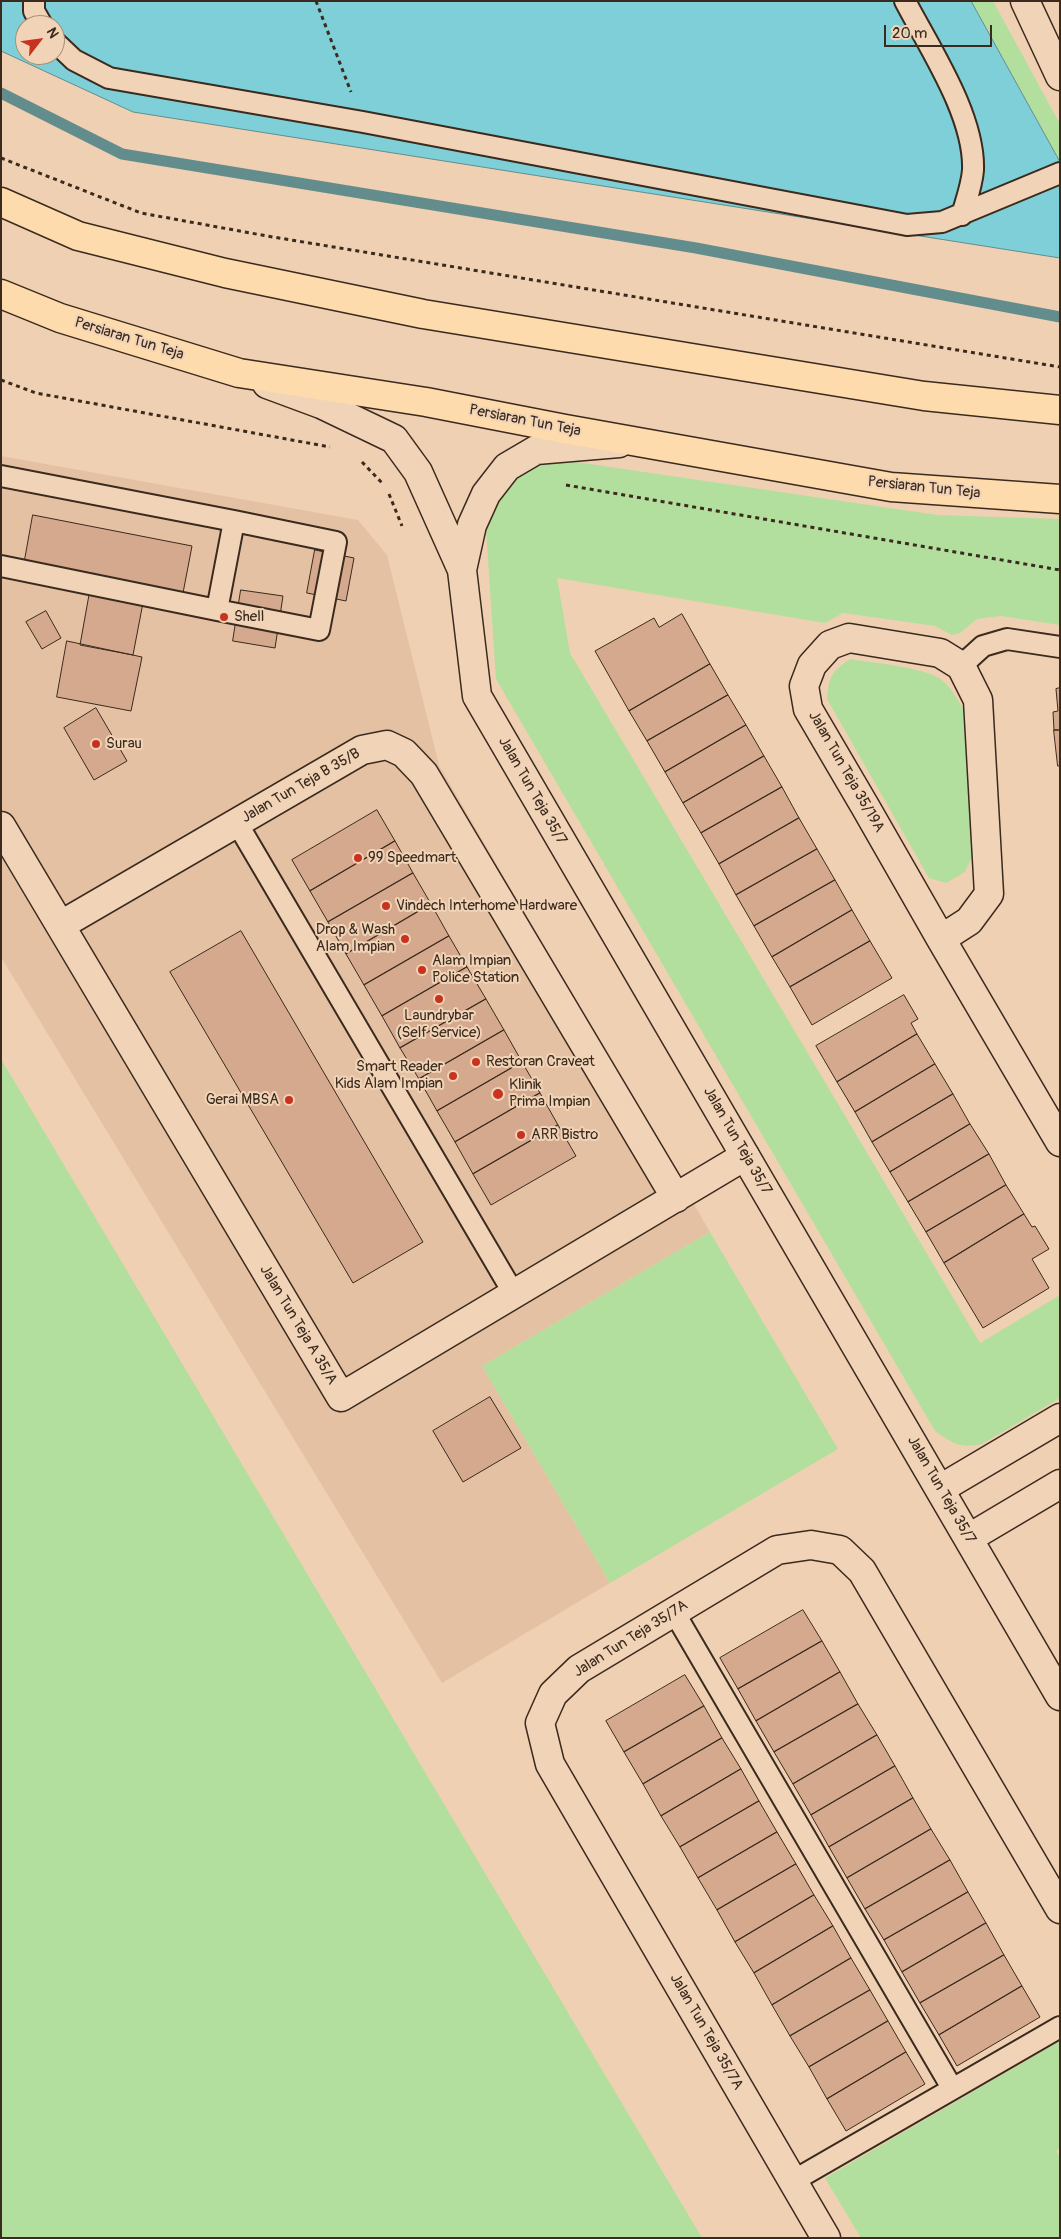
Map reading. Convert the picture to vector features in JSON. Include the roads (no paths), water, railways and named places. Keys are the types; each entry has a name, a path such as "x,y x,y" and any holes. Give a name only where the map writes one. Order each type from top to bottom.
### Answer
{"main road":[{"path":"1,202 78,236 225,273 423,314 924,396 1060,410"},
{"name":"Persiaran Tun Teja","path":"1,294 60,318 239,373 426,402 891,487 1060,499"}],"street":[{"path":"1025,1 1060,76"},
{"path":"239,373 321,404 394,439 418,472 462,570"},
{"path":"462,570 472,524 486,494 507,466 536,450 639,442"},
{"name":"Jalan Tun Teja 35/7","path":"462,570 477,696 1060,1696"},
{"name":"Jalan Tun Teja 35/19A","path":"961,666 940,653 849,638 830,645 812,665 804,686 808,709 1060,1142"},
{"path":"941,938 969,921 989,894 978,700 961,666"},
{"name":"Jalan Tun Teja B 35/B","path":"61,926 362,750 387,745 404,753 424,774 676,1198"},
{"path":"1,826 61,926"},
{"name":"Jalan Tun Teja A 35/A","path":"61,926 341,1397 746,1156"},
{"path":"940,1489 1060,1418"},
{"path":"969,1538 1060,1484"},
{"name":"Jalan Tun Teja 35/7A","path":"826,2238 550,1764 540,1723 553,1694 579,1669 777,1550 811,1545 840,1550 862,1571 1060,1909"}],"lane":[{"path":"34,1 34,11 36,15"},
{"path":"905,1 962,112 971,139 973,171 962,215"},
{"path":"65,51 74,60 109,78 363,122 907,225 942,222 1060,173"},
{"path":"1,476 336,542 319,630 1,566"},
{"path":"217,610 234,521"},
{"path":"961,666 983,646 1006,639 1060,647"},
{"path":"236,823 514,1294"},
{"path":"674,1612 952,2088"},
{"path":"793,2181 1060,2027"}],"water":[{"path":"1,1 971,1 1060,162 1060,258 133,112 31,65 65,65 65,15 15,15 15,57 1,51"}],"waterway":[{"path":"1,93 122,154 696,248 1060,317"}],"place":[{"name":"Shell","path":"224,617"},
{"name":"Surau","path":"96,744"},
{"name":"99 Speedmart","path":"358,858"},
{"name":"Vindech Interhome Hardware","path":"386,906"},
{"name":"Drop & Wash Alam Impian","path":"405,939"},
{"name":"Alam Impian Police Station","path":"422,970"},
{"name":"Laundrybar (Self Service)","path":"439,999"},
{"name":"Restoran Craveat","path":"476,1062"},
{"name":"Smart Reader Kids Alam Impian","path":"453,1076"},
{"name":"Klinik Prima Impian","path":"498,1094"},
{"name":"Gerai MBSA","path":"289,1100"},
{"name":"ARR Bistro","path":"521,1135"}]}
